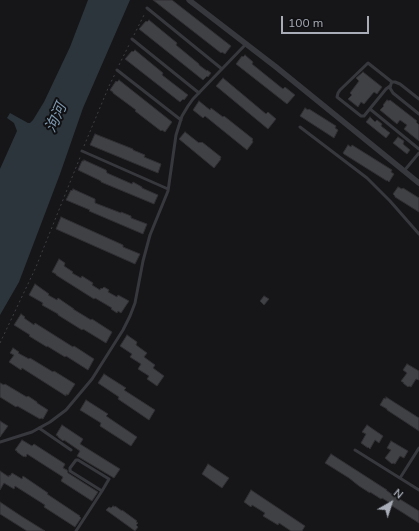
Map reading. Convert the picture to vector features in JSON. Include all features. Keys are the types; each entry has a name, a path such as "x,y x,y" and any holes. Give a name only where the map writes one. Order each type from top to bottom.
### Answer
{"street":[{"path":"189,0 419,183"}],"lane":[{"path":"147,8 222,69"},
{"path":"132,39 199,93"},
{"path":"0,442 32,432 61,414 73,403 92,379 123,330 135,303 143,261 150,235 168,189 176,135 181,120 188,106 199,93 246,44"},
{"path":"419,99 400,84 395,82 391,84 386,89 364,116 361,116 337,96 340,90 368,63 391,84 390,88 393,93 419,114"},
{"path":"117,70 181,120"},
{"path":"370,109 419,149"},
{"path":"300,127 367,178 390,200 419,234"},
{"path":"82,151 168,189"},
{"path":"404,171 419,152"},
{"path":"39,428 71,450"},
{"path":"400,478 419,448"},
{"path":"355,450 419,490"},
{"path":"76,531 102,491 109,479 76,460 70,468 70,471 102,491"}],"path":[{"path":"0,343 36,267 109,86 147,8"}],"water":[{"name":"泃河","path":"88,0 130,0 83,108 19,282 0,315 0,169 17,131 14,123 7,118 10,113 28,123 33,120 44,102 70,47"}],"building":[{"path":"153,0 172,0 231,46 225,54 222,52 221,53"},
{"path":"149,20 177,43 176,45 199,65 211,73 208,77 207,76 203,80 139,29 146,21 147,22"},
{"path":"135,50 163,73 162,75 188,95 184,100 183,99 180,102 125,59 132,51 133,52"},
{"path":"245,55 253,62 252,64 283,89 285,87 295,95 287,104 236,64 242,56 243,57"},
{"path":"363,72 382,87 377,94 374,92 364,104 361,102 358,107 348,99 352,95 350,93 359,81 356,78"},
{"path":"223,78 266,114 268,112 276,119 268,129 216,86"},
{"path":"119,80 172,122 165,132 162,130 161,131 110,90 116,81 117,82"},
{"path":"387,100 390,100 417,121 416,122 419,125 419,141 404,129 407,125 400,120 397,124 380,110"},
{"path":"199,101 210,110 211,108 223,117 224,116 253,139 253,142 247,150 205,116 203,118 193,110"},
{"path":"305,108 336,126 335,128 338,130 334,138 300,116"},
{"path":"370,117 375,122 377,120 382,124 381,126 390,133 386,138 366,122"},
{"path":"185,132 199,143 202,142 221,157 214,168 179,139"},
{"path":"95,134 133,149 145,155 144,157 161,164 158,173 90,145"},
{"path":"398,137 404,141 403,144 410,150 407,154 393,143"},
{"path":"348,145 351,147 352,145 392,170 391,172 394,174 389,182 344,154 343,153"},
{"path":"84,160 106,170 107,173 132,184 133,182 158,195 154,204 101,182 78,170 82,161"},
{"path":"398,187 403,188 419,198 419,212 395,197 393,194"},
{"path":"73,189 95,199 95,203 131,216 131,218 147,224 143,234 66,200"},
{"path":"61,217 140,254 135,264 56,229"},
{"path":"59,259 65,263 64,266 73,272 72,273 81,278 82,276 93,283 92,285 100,290 104,287 109,290 108,292 129,301 121,313 118,311 117,313 111,309 112,308 95,298 94,299 52,272"},
{"path":"35,284 49,294 48,295 57,300 58,298 73,309 112,332 106,343 83,329 82,330 29,295"},
{"path":"264,296 269,299 264,305 260,301"},
{"path":"21,314 34,325 35,323 94,359 88,370 66,356 65,357 47,347 14,325"},
{"path":"127,335 137,342 136,345 147,353 144,357 155,365 153,368 164,376 157,386 147,379 149,376 138,369 141,364 130,357 132,354 120,346"},
{"path":"13,348 19,352 18,353 29,359 30,358 53,372 54,371 75,384 68,395 66,394 66,396 22,368 21,370 9,362 14,355 10,353"},
{"path":"407,364 419,371 419,380 416,379 411,387 408,387 401,381 407,373 403,370"},
{"path":"104,374 126,388 124,390 155,410 149,420 118,399 119,397 98,383"},
{"path":"0,383 5,384 27,397 28,396 48,410 43,419 40,419 17,406 16,407 0,397"},
{"path":"386,397 419,418 419,431 380,405"},
{"path":"86,400 108,414 106,416 137,437 131,446 100,426 101,423 80,410"},
{"path":"0,421 8,426 0,437"},
{"path":"62,425 83,439 80,444 120,469 114,478 77,456 80,451 56,435"},
{"path":"367,425 383,436 379,443 375,440 370,449 361,443 366,434 362,432"},
{"path":"22,440 32,446 34,444 65,464 63,468 67,470 68,473 98,492 92,501 61,481 63,477 27,454 26,457 24,457 17,452 15,450"},
{"path":"391,441 408,451 404,458 400,456 395,464 392,464 385,458 391,450 387,448"},
{"path":"331,454 419,511 419,523 389,504 390,503 370,493 325,463"},
{"path":"208,464 229,478 222,488 202,474"},
{"path":"0,471 9,477 12,473 22,479 23,476 81,518 75,527 44,507 45,505 15,486 14,489 4,483 0,490"},
{"path":"251,490 305,526 302,531 291,531 279,523 278,525 263,516 265,513 244,502"},
{"path":"0,502 45,531 27,531 0,514"},
{"path":"113,506 122,510 137,521 136,522 138,523 136,525 138,527 135,531 106,510"}]}
